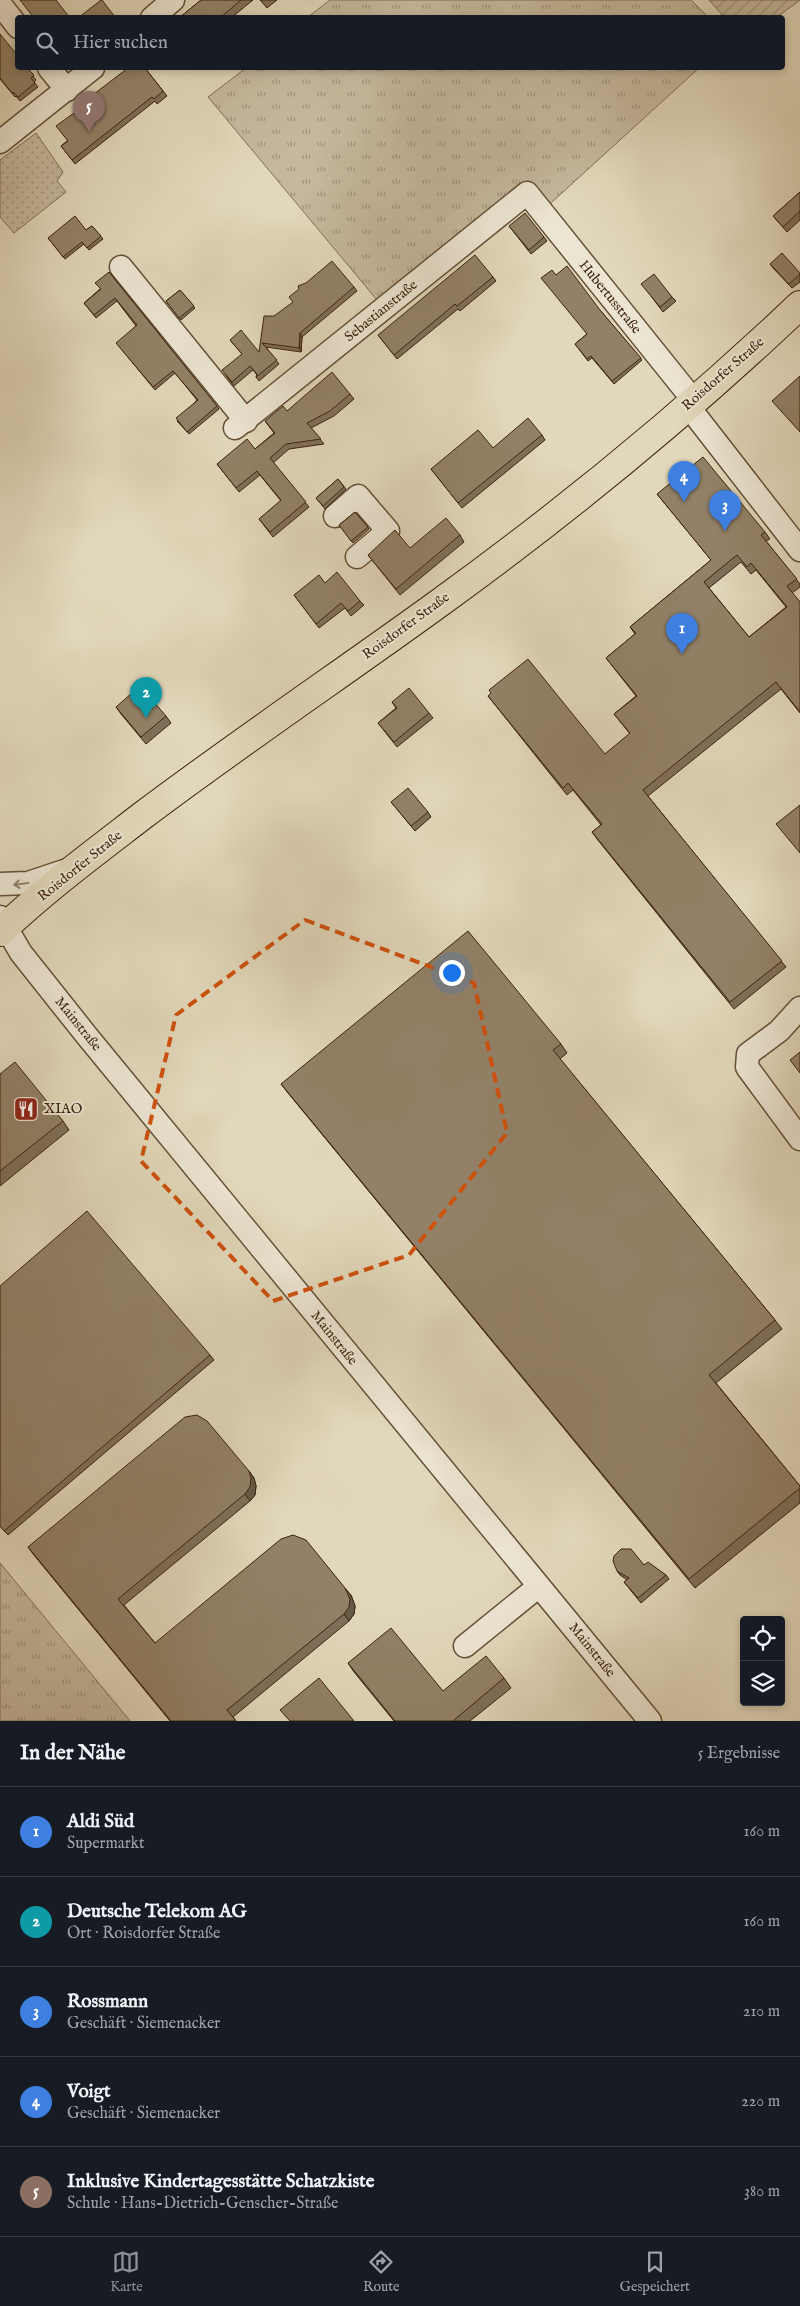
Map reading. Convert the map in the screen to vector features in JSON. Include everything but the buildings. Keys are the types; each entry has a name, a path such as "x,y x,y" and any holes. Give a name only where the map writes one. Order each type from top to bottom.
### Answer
{"main road":[{"name":"Roisdorfer Straße","path":"2,925 191,779 439,604 593,484 691,403 800,304"}],"street":[{"path":"156,15 173,0"},
{"path":"0,4 15,23"},
{"path":"51,70 66,90"},
{"path":"0,142 91,70"},
{"name":"Hubertusstraße","path":"527,193 691,403 800,550"},
{"name":"Sebastianstraße","path":"121,267 240,424 527,193"},
{"path":"335,516 358,496 388,531 356,557"},
{"path":"0,884 28,883 75,867"},
{"name":"Mainstraße","path":"2,925 21,953 275,1266 650,1721"},
{"path":"800,1008 779,1031 748,1054 747,1067 800,1139"},
{"path":"465,1646 539,1586"}],"highlighted area":[{"path":"305,920 474,983 507,1133 409,1255 273,1301 141,1161 176,1015"}],"green space":[{"path":"330,0 691,0 706,15 311,15"},
{"path":"709,0 800,0 780,15 722,15"},
{"path":"243,70 697,70 541,212 527,193 382,306 208,97"},
{"path":"36,133 63,172 57,181 66,192 14,233 0,217 0,160"},
{"path":"0,1563 130,1721 0,1721"}],"place":[{"name":"Inklusive Kindertagesstätte Schatzkiste","path":"89,132"},
{"name":"Voigt","path":"684,502"},
{"name":"Rossmann","path":"725,531"},
{"name":"Aldi Süd","path":"682,654"},
{"name":"Deutsche Telekom AG","path":"146,718"},
{"name":"XIAO","path":"26,1109"}]}
